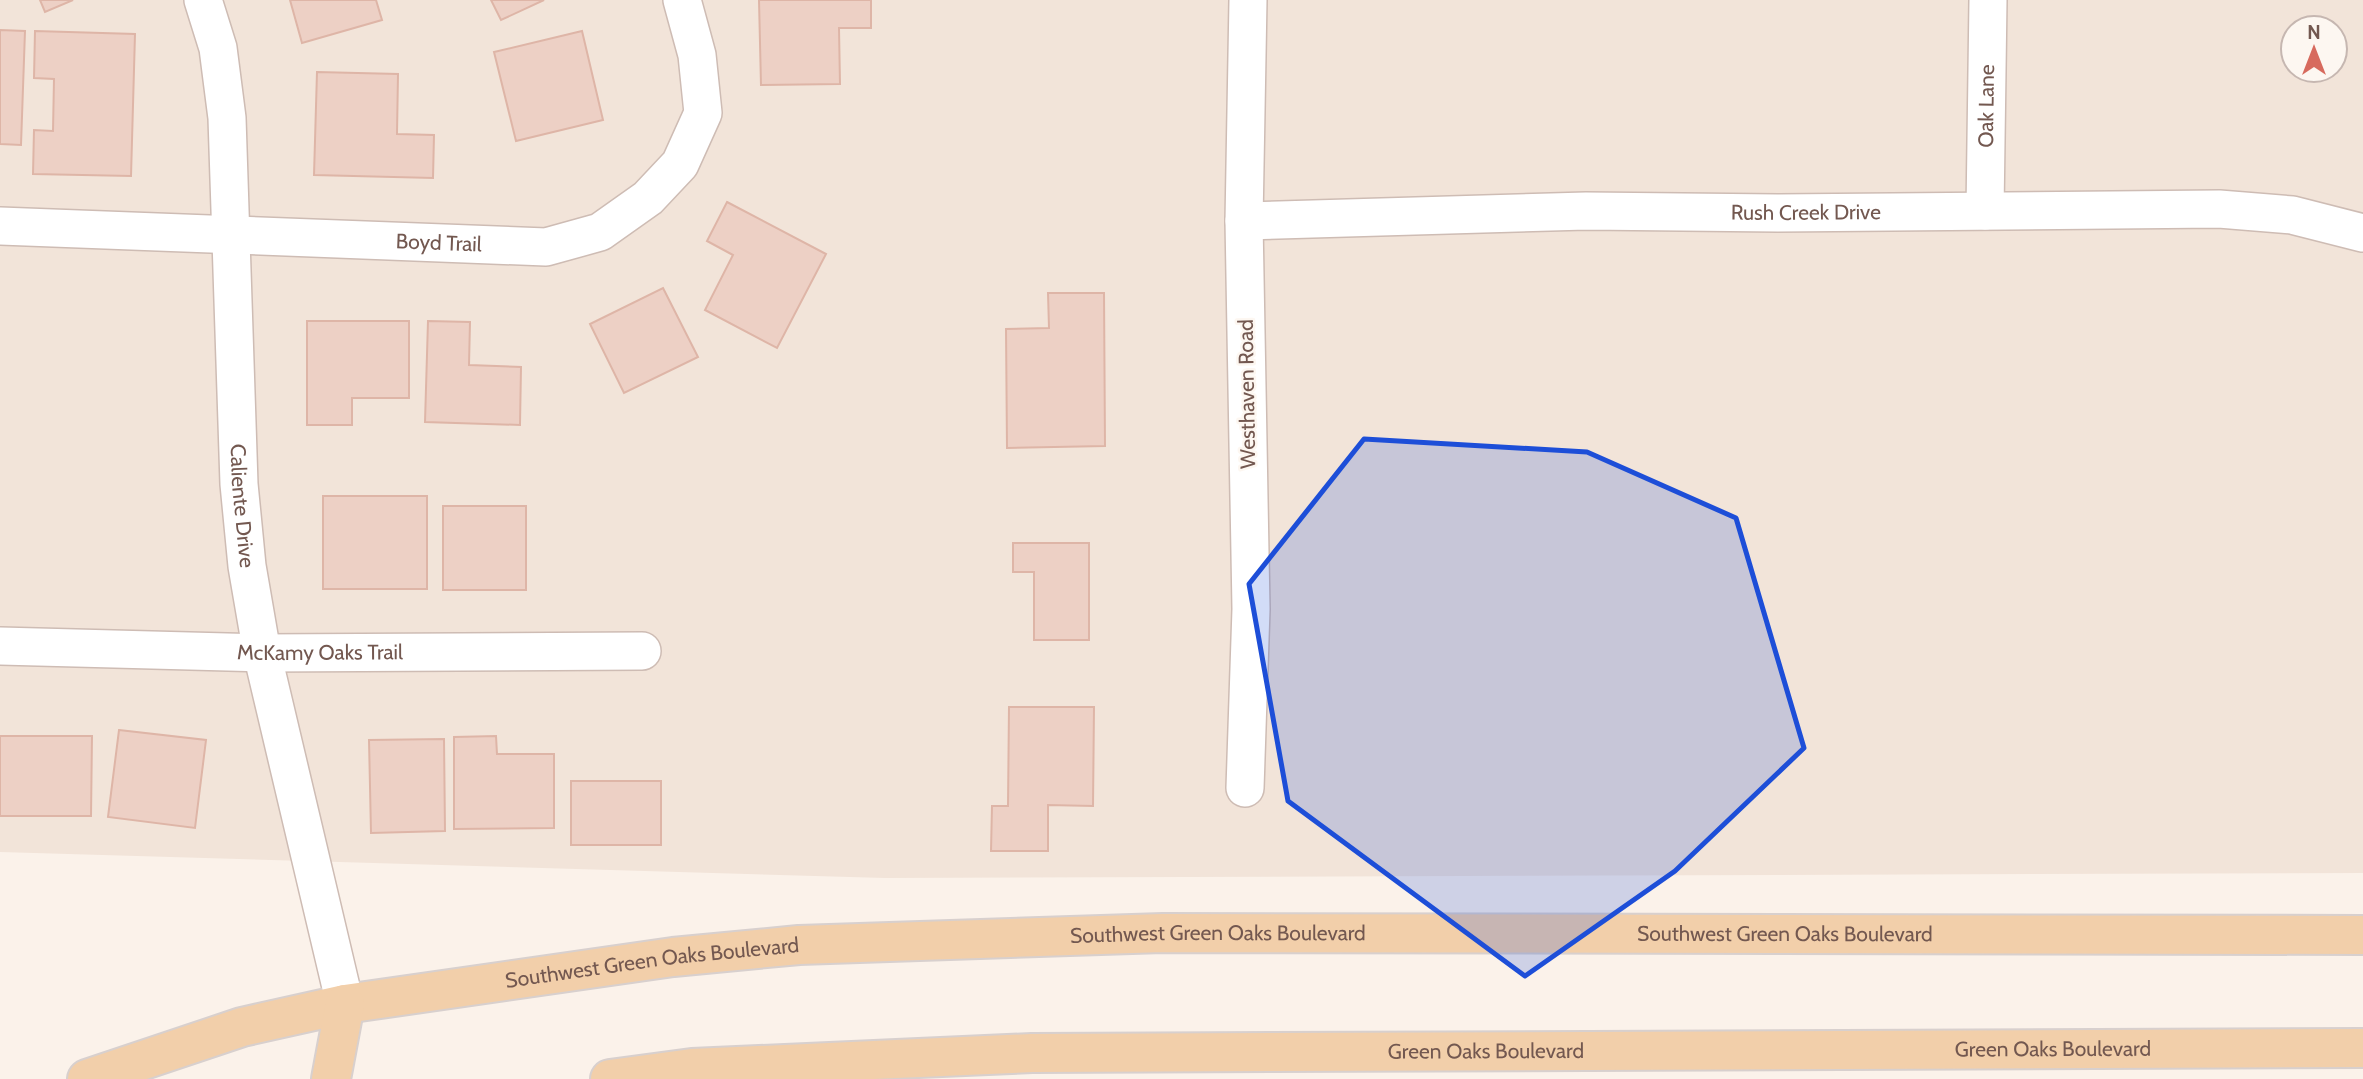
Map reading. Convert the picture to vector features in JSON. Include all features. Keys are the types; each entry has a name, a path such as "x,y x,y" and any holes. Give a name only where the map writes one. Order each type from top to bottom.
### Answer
{"main road":[{"name":"Southwest Green Oaks Boulevard","path":"88,1079 242,1027 345,1004 673,957 786,947 1136,933 2363,935"},
{"path":"331,1079 345,1004"},
{"name":"Green Oaks Boulevard","path":"610,1079 692,1068 1032,1053 2363,1048"}],"street":[{"name":"Caliente Drive","path":"203,0 218,48 227,118 239,484 247,566 262,653 345,1004"},
{"name":"Boyd Trail","path":"0,226 231,232 546,247 600,232 648,198 680,164 702,113 697,55 682,0"},
{"name":"Westhaven Road","path":"1245,788 1251,609 1244,221 1248,0"},
{"name":"Oak Lane","path":"1985,211 1988,0"},
{"name":"Rush Creek Drive","path":"1244,221 1586,211 2256,211 2292,215 2363,233"},
{"name":"McKamy Oaks Trail","path":"0,646 262,653 642,651"}],"highlighted area":[{"path":"1364,439 1587,452 1736,518 1804,748 1675,871 1525,976 1288,801 1249,584"}],"shaded area":[{"path":"0,0 2363,0 2363,873 885,878 0,852"}],"building":[{"path":"40,0 73,0 45,12"},
{"path":"290,0 376,0 382,20 302,43"},
{"path":"491,0 544,0 501,20"},
{"path":"759,0 871,0 871,28 839,28 840,84 761,85"},
{"path":"0,30 25,31 21,145 0,144"},
{"path":"35,31 135,34 131,176 33,174 34,130 53,131 54,79 34,78"},
{"path":"582,31 603,120 516,141 494,52"},
{"path":"317,72 398,74 397,134 434,135 433,178 314,175"},
{"path":"727,202 826,254 777,348 705,310 733,255 707,241"},
{"path":"663,288 698,357 624,393 590,324"},
{"path":"1048,293 1104,293 1105,446 1007,448 1006,329 1049,328"},
{"path":"307,321 409,321 409,398 352,398 352,425 307,425"},
{"path":"428,321 470,322 469,365 521,367 520,425 425,422"},
{"path":"323,496 427,496 427,589 323,589"},
{"path":"443,506 526,506 526,590 443,590"},
{"path":"1013,543 1089,543 1089,640 1034,640 1034,572 1013,572"},
{"path":"1009,707 1094,707 1093,806 1048,805 1048,851 991,851 992,806 1008,806"},
{"path":"119,730 206,740 195,828 108,817"},
{"path":"0,736 92,736 91,816 0,816"},
{"path":"496,736 497,754 554,754 554,828 454,829 454,737"},
{"path":"444,739 445,831 371,833 369,740"},
{"path":"571,781 661,781 661,845 571,845"}]}
